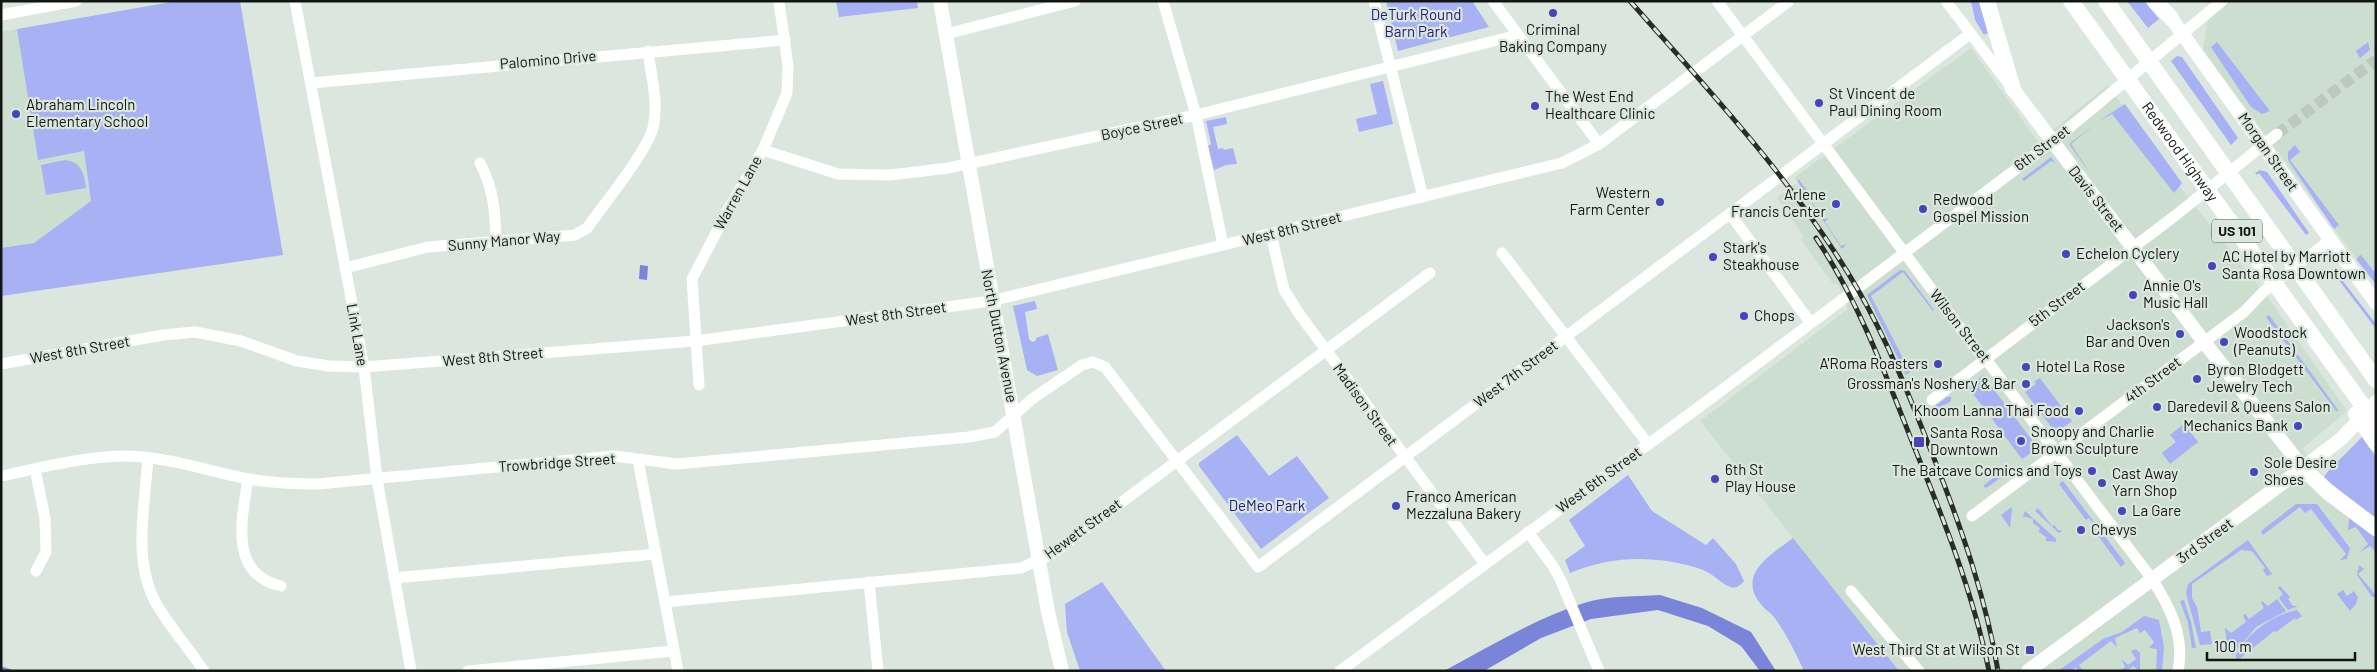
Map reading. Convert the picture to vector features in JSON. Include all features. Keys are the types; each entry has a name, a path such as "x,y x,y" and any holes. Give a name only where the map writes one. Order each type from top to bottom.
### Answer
{"highway":[{"path":"1987,1 2013,89"},
{"name":"Redwood Highway","path":"2071,1 2298,316 2331,358 2376,424"},
{"name":"Redwood Highway","path":"2106,1 2376,380"},
{"path":"2156,1 2171,18"},
{"path":"2318,297 2376,361"},
{"path":"2298,316 2322,365 2376,444"},
{"path":"2303,468 2328,492 2376,528"}],"main road":[{"name":"North Dutton Avenue","path":"940,1 1048,612 1062,671"},
{"name":"Morgan Street","path":"2171,18 2183,32 2376,303"},
{"name":"Davis Street","path":"2013,89 2204,342 2303,468"},
{"name":"3rd Street","path":"2028,671 2341,439 2376,402"}],"street":[{"path":"1,15 76,1"},
{"name":"Link Lane","path":"295,1 364,367 377,479 411,671"},
{"name":"Warren Lane","path":"699,385 692,279 762,150 787,93 788,66 779,1"},
{"path":"946,34 1075,1"},
{"path":"1163,1 1196,115 1223,245"},
{"path":"1374,1 1423,198"},
{"path":"1493,1 1599,144"},
{"name":"Wilson Street","path":"1717,1 1904,252 2152,579 2175,620 2178,666"},
{"name":"West 8th Street","path":"1,364 163,335 195,332 241,341 297,361 329,366 364,367 695,341 992,301 1562,163 1599,144 1789,1"},
{"name":"Davis Street","path":"1946,1 2013,89"},
{"name":"Morgan Street","path":"2161,1 2171,18"},
{"name":"6th Street","path":"1857,287 2088,114 2222,1"},
{"name":"West 7th Street","path":"1176,460 1258,567 1970,34"},
{"name":"Boyce Street","path":"762,150 838,174 891,175 968,164 1196,115 1518,35"},
{"name":"Palomino Drive","path":"311,83 785,40"},
{"name":"Sunny Manor Way","path":"345,268 428,247 575,235 587,228 645,145 653,128 655,107 648,51"},
{"name":"5th Street","path":"1932,400 2134,247 2277,134"},
{"path":"480,163 489,179 494,198 496,241"},
{"path":"1730,214 1810,322"},
{"name":"Madison Street","path":"1271,234 1284,290 1324,350 1485,564"},
{"name":"4th Street","path":"1972,516 2244,312 2263,292 2330,240"},
{"path":"1502,253 1648,444"},
{"name":"Hewett Street","path":"665,602 1021,568 1040,560 1052,554 1430,273"},
{"name":"West 6th Street","path":"1340,671 1857,287"},
{"name":"Trowbridge Street","path":"1,476 121,456 175,461 248,479 285,484 377,479 614,456 677,464 969,437 995,432 1032,399 1082,365 1093,362 1105,366 1176,460"},
{"path":"148,458 143,539 148,584 156,604 204,671"},
{"path":"638,460 678,671"},
{"path":"35,470 45,518 46,552 36,571"},
{"path":"248,479 241,527 243,549 254,572 268,583 281,586"},
{"path":"1528,532 1553,566 1599,671"},
{"path":"394,578 656,554"},
{"path":"869,582 878,671"},
{"path":"1851,591 1919,671"},
{"path":"468,671 559,666 673,652"}],"shaded area":[{"path":"2230,1 2376,1 2376,285 2203,50 2208,19"},
{"name":"Abraham Lincoln Elementary School","path":"17,29 38,160 84,151 91,201 34,243 1,248 1,32"},
{"path":"1971,48 2038,142 2108,85 2184,192 2272,303 2347,411 2302,449 2376,542 2376,671 1899,671 1700,421 1848,309 1838,284 1833,284 1801,240 1804,237 1777,198 1795,184 1800,190 1795,177"},
{"path":"640,265 648,266 647,280 639,279"},
{"path":"1660,595 1702,608 1751,632 1776,671 1760,671 1741,646 1708,626 1658,610 1591,619 1541,638 1484,671 1444,671 1513,634 1566,609 1593,600"}],"green space":[{"path":"177,1 240,1 283,255 1,296 1,248 34,243 91,201 84,151 38,160 17,29"},
{"path":"836,1 917,1 918,8 839,17"},
{"name":"DeTurk Round Barn Park","path":"1386,1 1472,1 1489,27 1398,51"},
{"path":"1971,1 1979,1 1988,33 1984,35 1975,20"},
{"path":"2127,1 2144,1 2159,19 2148,28"},
{"path":"2217,42 2270,111 2262,114 2251,107 2211,47"},
{"path":"2368,42 2370,50 2360,58 2356,51"},
{"path":"2177,56 2182,57 2238,138 2231,145 2171,61"},
{"path":"1383,81 1393,124 1359,132 1356,119 1377,114 1370,84"},
{"path":"2125,104 2182,183 2174,193 2112,114 2099,121"},
{"path":"1226,117 1227,124 1213,127 1218,149 1233,148 1237,164 1226,165 1214,170 1208,146 1211,144 1206,121"},
{"path":"2094,125 2071,144 2090,173 2069,144"},
{"path":"2295,145 2300,152 2290,160 2339,225 2334,229 2288,160 2288,152"},
{"path":"2051,157 2055,163 2051,161 2024,181 2022,179"},
{"path":"65,160 79,166 86,188 46,195 41,165"},
{"path":"2260,170 2267,172 2309,233 2306,235 2259,173 2257,175 2255,173"},
{"path":"1798,179 1811,195 1809,198 1824,219 1828,218 1825,222 1841,246 1846,244 1842,249 1798,182"},
{"path":"2361,255 2376,274 2376,284 2356,259"},
{"path":"1900,270 1905,271 1934,310 1903,272 1871,296 1910,372 1906,375 1867,295"},
{"path":"2332,271 2336,272 2376,324 2376,329"},
{"path":"1035,301 1037,309 1025,312 1029,339 1032,342 1036,341 1036,338 1048,334 1058,370 1037,376 1027,370 1013,306"},
{"path":"2269,315 2338,410 2337,412 2266,317"},
{"path":"1983,375 2038,448 2022,459 1968,387"},
{"path":"2040,378 2072,421 2056,433 2025,392 2036,384 2034,382"},
{"path":"1947,397 1951,397 1951,401 1937,409 1935,406"},
{"path":"2184,424 2198,442 2170,464 2162,453 2176,442 2170,435"},
{"name":"DeMeo Park","path":"1237,435 1269,476 1297,456 1329,498 1261,549 1199,466 1199,463"},
{"path":"2362,437 2376,457 2376,519 2324,478 2334,465"},
{"path":"1994,468 2006,469 2008,473 1986,488 1983,486 1998,474"},
{"path":"1628,475 1652,511 1706,545 1713,538 1736,564 1744,581 1740,585 1731,587 1697,568 1673,562 1643,559 1613,561 1570,573 1565,560 1585,546 1569,520"},
{"path":"2063,481 2125,563 2121,567 2094,530 2097,528 2089,518 2086,520 2059,484"},
{"path":"2296,504 2317,504 2350,548 2347,559 2340,560 2346,554 2311,509 2305,513 2300,507 2263,535 2261,531"},
{"path":"2012,507 2010,528 2001,515"},
{"path":"2038,508 2052,526 2054,525 2058,530 2062,531 2059,533 2035,511"},
{"path":"2025,511 2056,539 2056,542 2046,541 2046,537 2039,532 2040,528 2033,523 2033,519 2023,516"},
{"path":"2349,518 2376,538 2376,553 2370,546 2360,552 2368,544 2356,527 2348,530"},
{"path":"1793,538 1899,671 1804,671 1778,623 1763,607 1754,593 1752,583 1755,574 1767,558"},
{"path":"2248,540 2272,574 2267,576 2263,570 2265,568 2252,551 2241,550 2192,584 2192,598 2197,607 2201,632 2210,631 2212,644 2200,645 2186,593 2188,584"},
{"path":"2359,565 2364,569 2358,574 2375,594 2375,597 2372,597 2357,575"},
{"path":"1102,582 1166,671 1080,671 1067,632 1065,604"},
{"path":"2280,586 2290,597 2288,599 2293,606 2298,606 2288,610 2279,598 2283,594 2278,588"},
{"path":"2343,590 2347,596 2354,591 2358,597 2356,604 2350,611 2337,594"},
{"path":"2277,599 2286,611 2256,627 2233,655 2227,647 2225,628 2231,633 2246,622 2243,615 2245,614 2249,619 2264,608 2261,603 2262,601 2268,606"},
{"path":"2184,600 2196,648 2192,648 2188,623 2180,601"},
{"path":"2297,610 2302,616 2296,620 2295,618 2276,632 2274,631 2238,660 2235,656 2241,647 2261,626 2278,616"},
{"path":"2144,616 2159,620 2164,647 2162,671 2156,671 2157,649 2149,648 2154,642 2145,630 2140,633 2137,628 2115,638 2117,647 2111,641 2079,665 2083,671 2079,671 2076,667 2071,671 2058,671 2103,639 2122,632"},
{"path":"2136,649 2140,653 2140,671 2133,666 2127,671 2120,671 2125,667 2122,659 2128,665 2136,659 2131,651"}],"waterway":[{"path":"1,668 11,671"}],"tunnel":[{"path":"2277,134 2376,60"}],"railway":[{"path":"1630,1 1751,139 1807,211 1857,288 1890,353 1910,398 1956,516 1980,592 1998,671"},
{"path":"1816,238 1858,313 1892,391 1966,584 1989,671"}],"place":[{"name":"Criminal Baking Company","path":"1553,13"},
{"name":"St Vincent de Paul Dining Room","path":"1819,103"},
{"name":"The West End Healthcare Clinic","path":"1535,106"},
{"name":"Abraham Lincoln Elementary School","path":"16,114"},
{"name":"Western Farm Center","path":"1660,202"},
{"name":"Arlene Francis Center","path":"1836,204"},
{"name":"Redwood Gospel Mission","path":"1923,209"},
{"name":"Echelon Cyclery","path":"2066,254"},
{"name":"Stark's Steakhouse","path":"1713,257"},
{"name":"AC Hotel by Marriott Santa Rosa Downtown","path":"2212,266"},
{"name":"Annie O's Music Hall","path":"2133,295"},
{"name":"Chops","path":"1744,316"},
{"name":"Jackson's Bar and Oven","path":"2180,334"},
{"name":"Woodstock (Peanuts)","path":"2224,342"},
{"name":"A'Roma Roasters","path":"1938,364"},
{"name":"Hotel La Rose","path":"2026,367"},
{"name":"Byron Blodgett Jewelry Tech","path":"2197,379"},
{"name":"Grossman's Noshery & Bar","path":"2026,384"},
{"name":"Daredevil & Queens Salon","path":"2157,407"},
{"name":"Khoom Lanna Thai Food","path":"2079,411"},
{"name":"Mechanics Bank","path":"2298,426"},
{"name":"Snoopy and Charlie Brown Sculpture","path":"2021,441"},
{"name":"Santa Rosa Downtown","path":"1919,442"},
{"name":"The Batcave Comics and Toys","path":"2092,471"},
{"name":"Sole Desire Shoes","path":"2254,472"},
{"name":"6th St Play House","path":"1715,479"},
{"name":"Cast Away Yarn Shop","path":"2102,483"},
{"name":"Franco American Mezzaluna Bakery","path":"1396,506"},
{"name":"La Gare","path":"2122,511"},
{"name":"Chevys","path":"2081,530"},
{"name":"West Third St at Wilson St","path":"2030,650"}]}
